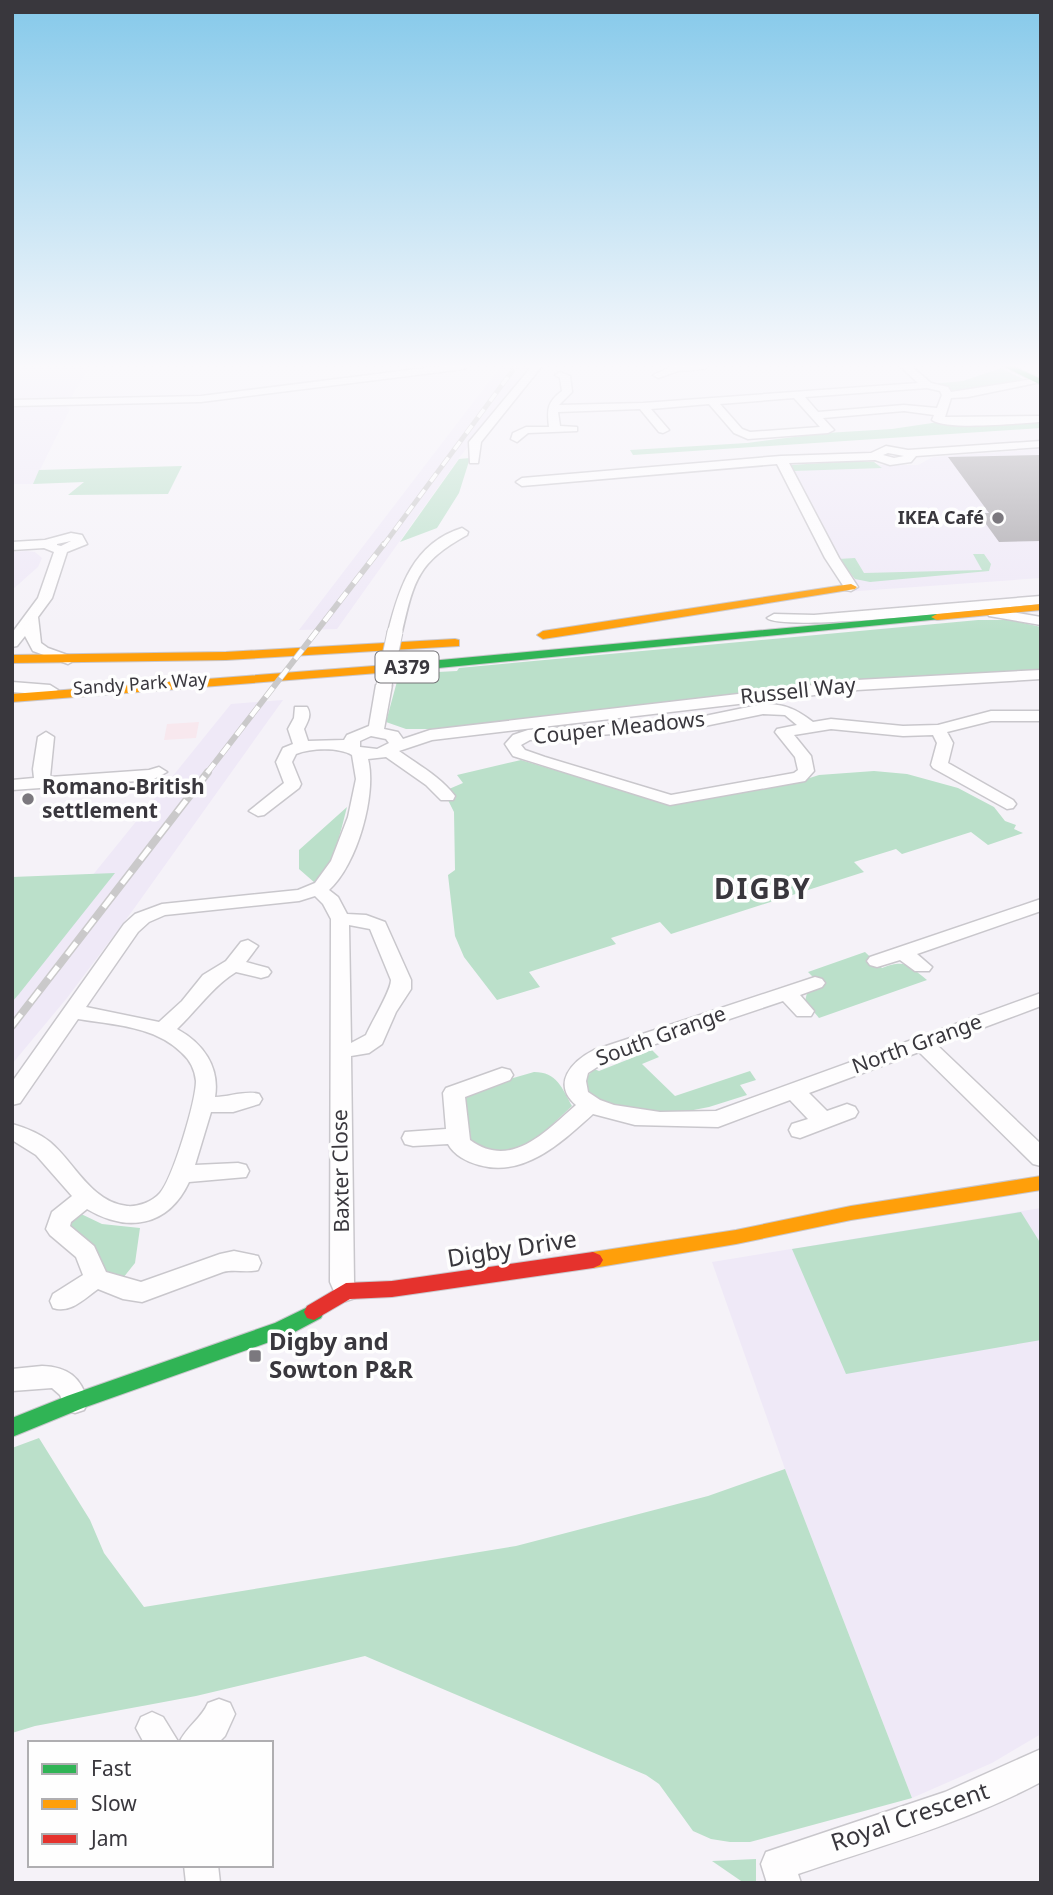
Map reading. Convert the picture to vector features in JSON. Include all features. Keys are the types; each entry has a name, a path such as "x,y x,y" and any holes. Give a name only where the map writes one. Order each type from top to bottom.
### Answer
{"main road":[{"path":"850,587 751,601 669,618 522,639 654,631 1041,592"},
{"name":"A379","path":"12,698 267,679 1041,607"},
{"name":"A379","path":"12,659 226,656 469,642"},
{"name":"Digby Drive","path":"346,1291 391,1289 504,1274 736,1237 851,1213 1041,1183"},
{"path":"12,1428 75,1402 282,1329 334,1301 346,1291"}],"street":[{"path":"474,454 474,461"},
{"path":"522,482 781,460 876,456 897,461 907,460 908,454"},
{"path":"781,460 850,587"},
{"path":"12,1098 131,928 142,918 162,910 299,895 318,889 329,880 345,851 365,778 386,743 384,685 407,583 417,564 444,541 462,532"},
{"path":"12,546 55,547 45,598 12,643"},
{"path":"774,618 814,619 1041,600"},
{"path":"984,611 1041,621"},
{"path":"12,628 32,619"},
{"name":"Sandy Park Way","path":"32,619 32,643 39,650 69,660"},
{"name":"Russell Way","path":"386,743 430,735 857,685 1041,674"},
{"name":"Sandy Park Way","path":"12,687 35,691 244,676 267,679"},
{"name":"Couper Meadows","path":"763,709 791,712 808,726 783,732 803,756 806,771 799,777 678,800 655,797 539,760 519,753 513,744 528,735 695,723 763,709"},
{"path":"301,710 302,718 296,729 302,746"},
{"path":"808,726 838,724 891,730 938,730 991,716 1041,716"},
{"path":"938,730 945,743 939,765 1007,804"},
{"path":"365,778 355,749 356,735 386,743 442,791 455,779"},
{"path":"43,783 41,769 46,737"},
{"path":"258,811 293,784 285,767 289,751 302,746 355,749 386,743"},
{"path":"12,785 43,783 96,773 159,772"},
{"path":"274,800 296,807"},
{"path":"318,889 331,901 340,919 366,921 378,926 401,980 401,989 386,1011 375,1039 362,1048 341,1051"},
{"path":"877,961 1041,905"},
{"name":"Baxter Close","path":"340,919 342,1282 346,1291"},
{"path":"163,1030 189,1006 210,979 233,965 248,946"},
{"path":"903,952 922,967"},
{"path":"233,965 261,972"},
{"name":"South Grange","path":"591,1104 578,1093 574,1082 581,1066 589,1061 815,983"},
{"path":"786,992 804,1011"},
{"name":"North Grange","path":"591,1104 635,1118 693,1121 718,1119 1041,999"},
{"path":"12,1132 31,1138 86,1196 116,1214 145,1212 169,1198 183,1174 189,1146 204,1105 207,1081 201,1063 176,1038 163,1030 144,1024 74,1012"},
{"path":"922,1043 1041,1158"},
{"path":"502,1075 454,1093 459,1144 479,1159 499,1161 518,1158 554,1136 591,1104"},
{"path":"794,1091 822,1121"},
{"path":"204,1105 233,1104 251,1099"},
{"path":"800,1130 847,1112"},
{"path":"413,1138 458,1136"},
{"path":"183,1174 238,1171"},
{"path":"86,1196 60,1218 58,1229 86,1252 96,1278 123,1289 142,1292 220,1263 234,1260 249,1263"},
{"path":"62,1301 96,1278"},
{"path":"12,1380 46,1374 65,1382 74,1393 75,1402"},
{"path":"197,1741 214,1725 219,1714"},
{"name":"Royal Crescent","path":"781,1873 985,1792 1041,1765"}],"shaded area":[{"path":"12,454 48,454 33,484 12,484"},
{"path":"433,454 462,454 337,629 299,630"},
{"path":"1041,454 1041,578 844,592 781,464 853,461 880,465 918,465 933,457"},
{"path":"12,552 35,552 42,558 38,567 12,590"},
{"path":"283,700 133,910 67,998 12,1064 12,975 231,704"},
{"path":"199,722 196,738 164,740 167,724"},
{"path":"1041,1208 1041,1734 992,1763 912,1798 785,1469 712,1262"}],"green space":[{"path":"470,458 459,493 437,528 400,542 459,459"},
{"path":"874,462 882,468 794,471 791,465"},
{"path":"182,466 168,494 68,495 84,482 33,484 39,470"},
{"path":"973,554 984,554 991,564 989,571 870,582 855,579 838,559 855,558 864,573 982,570"},
{"path":"978,620 1011,620 1041,627 1041,670 741,694 442,729 406,729 386,722 399,674 457,671 459,668"},
{"path":"521,760 669,804 791,784 819,775 874,771 907,774 958,788 994,807 1005,821 1016,825 1014,829 1023,833 988,845 971,832 902,854 896,849 854,862 864,872 671,934 660,922 611,938 616,944 529,972 540,987 497,1000 464,957 455,936 448,875 455,870 454,812 448,800 456,798 449,789 463,783 457,775"},
{"path":"347,807 332,857 315,883 299,869 299,850"},
{"path":"115,873 19,994 12,1002 12,877"},
{"path":"865,952 882,968 896,964 906,965 927,980 819,1018 805,1001 807,993 823,987 808,972"},
{"path":"652,1050 659,1057 642,1064 675,1096 750,1071 756,1080 740,1085 747,1095 709,1107 668,1115 603,1103 585,1091 586,1078 594,1069 599,1071"},
{"path":"534,1072 553,1078 562,1087 572,1106 526,1149 514,1154 469,1149 460,1093"},
{"path":"77,1212 102,1224 140,1228 135,1263 119,1283 113,1281 67,1232 70,1216"},
{"path":"1021,1212 1041,1244 1041,1340 846,1374 792,1249"},
{"path":"39,1438 90,1520 104,1553 144,1607 516,1546 708,1496 785,1469 912,1798 750,1842 711,1839 693,1831 659,1784 646,1775 365,1656 196,1696 35,1726 12,1733 12,1448"},
{"path":"756,1859 756,1883 744,1883 712,1861"}],"building":[{"path":"1041,455 1041,541 999,542 978,513 989,513 948,457"}],"railway":[{"path":"383,546 451,454"},
{"path":"207,773 384,544"},
{"path":"12,1026 208,772"}],"traffic: fast":[{"path":"387,669 937,617"},
{"path":"12,1428 75,1402 282,1329 314,1312"}],"traffic: slow":[{"path":"543,635 851,587"},
{"path":"937,617 1041,607"},
{"path":"12,659 226,656 455,643"},
{"path":"12,698 387,669"},
{"path":"593,1260 736,1237 851,1213 1041,1183"}],"traffic: jam":[{"path":"314,1312 346,1291 392,1289 593,1260"}],"place":[{"name":"IKEA Café","path":"998,518"},
{"name":"Romano-British settlement","path":"28,799"},
{"name":"Digby and Sowton P&R","path":"255,1356"}],"district":[{"name":"DIGBY","path":"763,889"}]}
